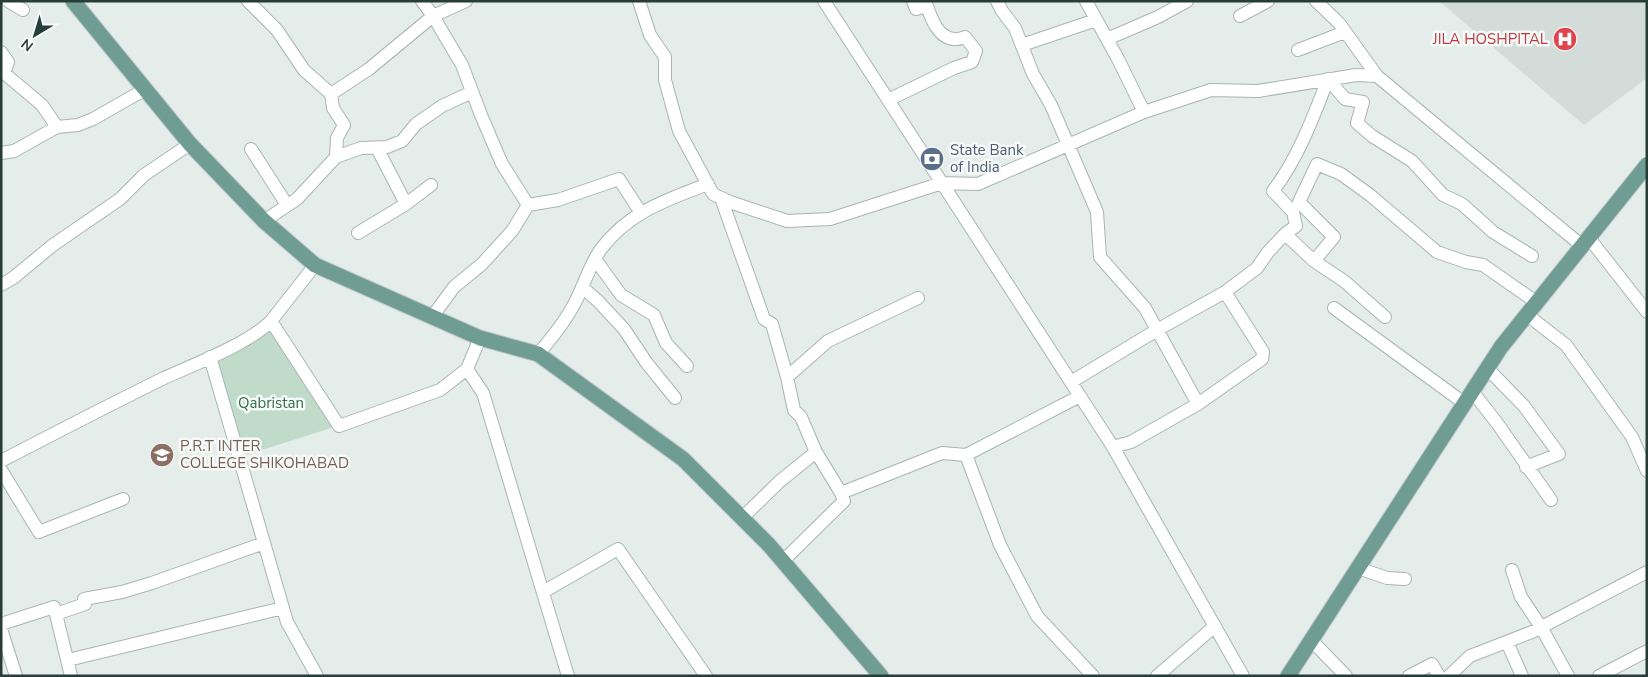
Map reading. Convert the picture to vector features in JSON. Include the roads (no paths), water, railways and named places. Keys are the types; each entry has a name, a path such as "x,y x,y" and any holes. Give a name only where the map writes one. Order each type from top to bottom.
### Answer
{"main road":[{"path":"73,1 190,144 264,221 315,265 480,338 538,354 683,459 783,561 881,676"},
{"path":"1288,676 1501,347 1647,164"}],"street":[{"path":"8,1 23,10"},
{"path":"248,1 278,30 304,70 331,94 332,108 344,125 337,138 336,156"},
{"path":"422,1 462,65 502,164 528,205"},
{"path":"331,94 369,69 433,16 466,1"},
{"path":"639,1 650,35 665,58 665,80 679,131 713,194 787,221 830,219 942,183 978,184 1144,112 1211,90 1258,91 1356,75 1377,76"},
{"path":"824,1 1113,447 1243,676"},
{"path":"888,100 954,68 972,62 976,51 966,37 954,40 946,36 932,22 926,6 916,9 913,1"},
{"path":"998,1 1015,28 1033,74 1051,105 1096,212 1100,257 1145,308 1198,404"},
{"path":"1086,1 1144,112"},
{"path":"1107,39 1187,1"},
{"path":"1240,16 1268,1"},
{"path":"1316,1 1345,32 1377,76 1585,242 1647,312"},
{"path":"1022,45 1096,20"},
{"path":"1298,50 1345,32"},
{"path":"3,60 4,73 42,105 57,127"},
{"path":"1071,382 1157,330 1225,292 1257,268 1268,252 1285,234 1296,226 1293,212 1274,191 1283,178 1310,124 1328,80"},
{"path":"1328,80 1345,99 1363,102 1357,123 1372,136 1412,161 1443,195 1462,204 1493,232 1532,256"},
{"path":"1,153 14,151 57,127 78,125 93,119 144,90"},
{"path":"264,221 297,199 336,156 361,148 387,147 402,141 416,124 442,106 472,92"},
{"path":"1,285 53,245 120,199 144,175 190,144"},
{"path":"378,148 406,204"},
{"path":"251,149 287,205"},
{"path":"1314,261 1334,237 1299,202 1317,164 1341,174 1370,195 1437,252 1466,262 1483,265 1536,302"},
{"path":"432,317 454,287 482,264 512,231 528,205 558,200 619,179 641,213"},
{"path":"538,354 573,307 600,250 625,223 658,203 708,184"},
{"path":"358,233 406,204 431,185"},
{"path":"721,198 764,319 772,324 794,410 801,417 816,452 841,492 844,501 783,561"},
{"path":"1285,234 1314,261 1344,281 1386,317"},
{"path":"595,260 622,295 654,315 666,343 687,366"},
{"path":"1,461 248,338 271,321 315,265"},
{"path":"582,287 624,329 646,362 675,398"},
{"path":"1113,447 1131,442 1198,404 1262,359 1263,352 1225,292"},
{"path":"787,377 828,341 918,298"},
{"path":"1334,308 1468,397 1497,423 1526,467 1551,500"},
{"path":"1526,314 1566,345 1632,437 1647,471"},
{"path":"271,321 339,426 440,390 467,369 480,338"},
{"path":"210,357 287,622 317,676"},
{"path":"1487,368 1524,406 1559,454 1526,467"},
{"path":"467,369 483,393 568,676"},
{"path":"841,492 942,453 966,455 1080,396"},
{"path":"742,518 780,481 816,452"},
{"path":"966,455 1000,545 1037,616 1093,676"},
{"path":"1,470 39,532 123,499"},
{"path":"56,614 85,604 84,599 122,592 152,583 264,543"},
{"path":"543,592 618,549 706,676"},
{"path":"1358,568 1387,578 1405,579"},
{"path":"1512,570 1521,597 1541,627 1568,676"},
{"path":"1449,676 1470,656 1541,627 1647,572"},
{"path":"1,624 54,607 71,676"},
{"path":"68,660 283,608"},
{"path":"1157,676 1215,626"},
{"path":"1,629 16,676"},
{"path":"1311,640 1346,676"},
{"path":"1507,642 1522,676"},
{"path":"1599,676 1647,651"},
{"path":"1409,676 1432,664 1439,676"}],"place":[{"name":"JILA HOSHPITAL","path":"1565,39"},
{"name":"State Bank of India","path":"932,159"},
{"name":"P.R.T INTER COLLEGE SHIKOHABAD","path":"162,455"}],"park label":[{"name":"Qabristan","path":"271,403"}]}
